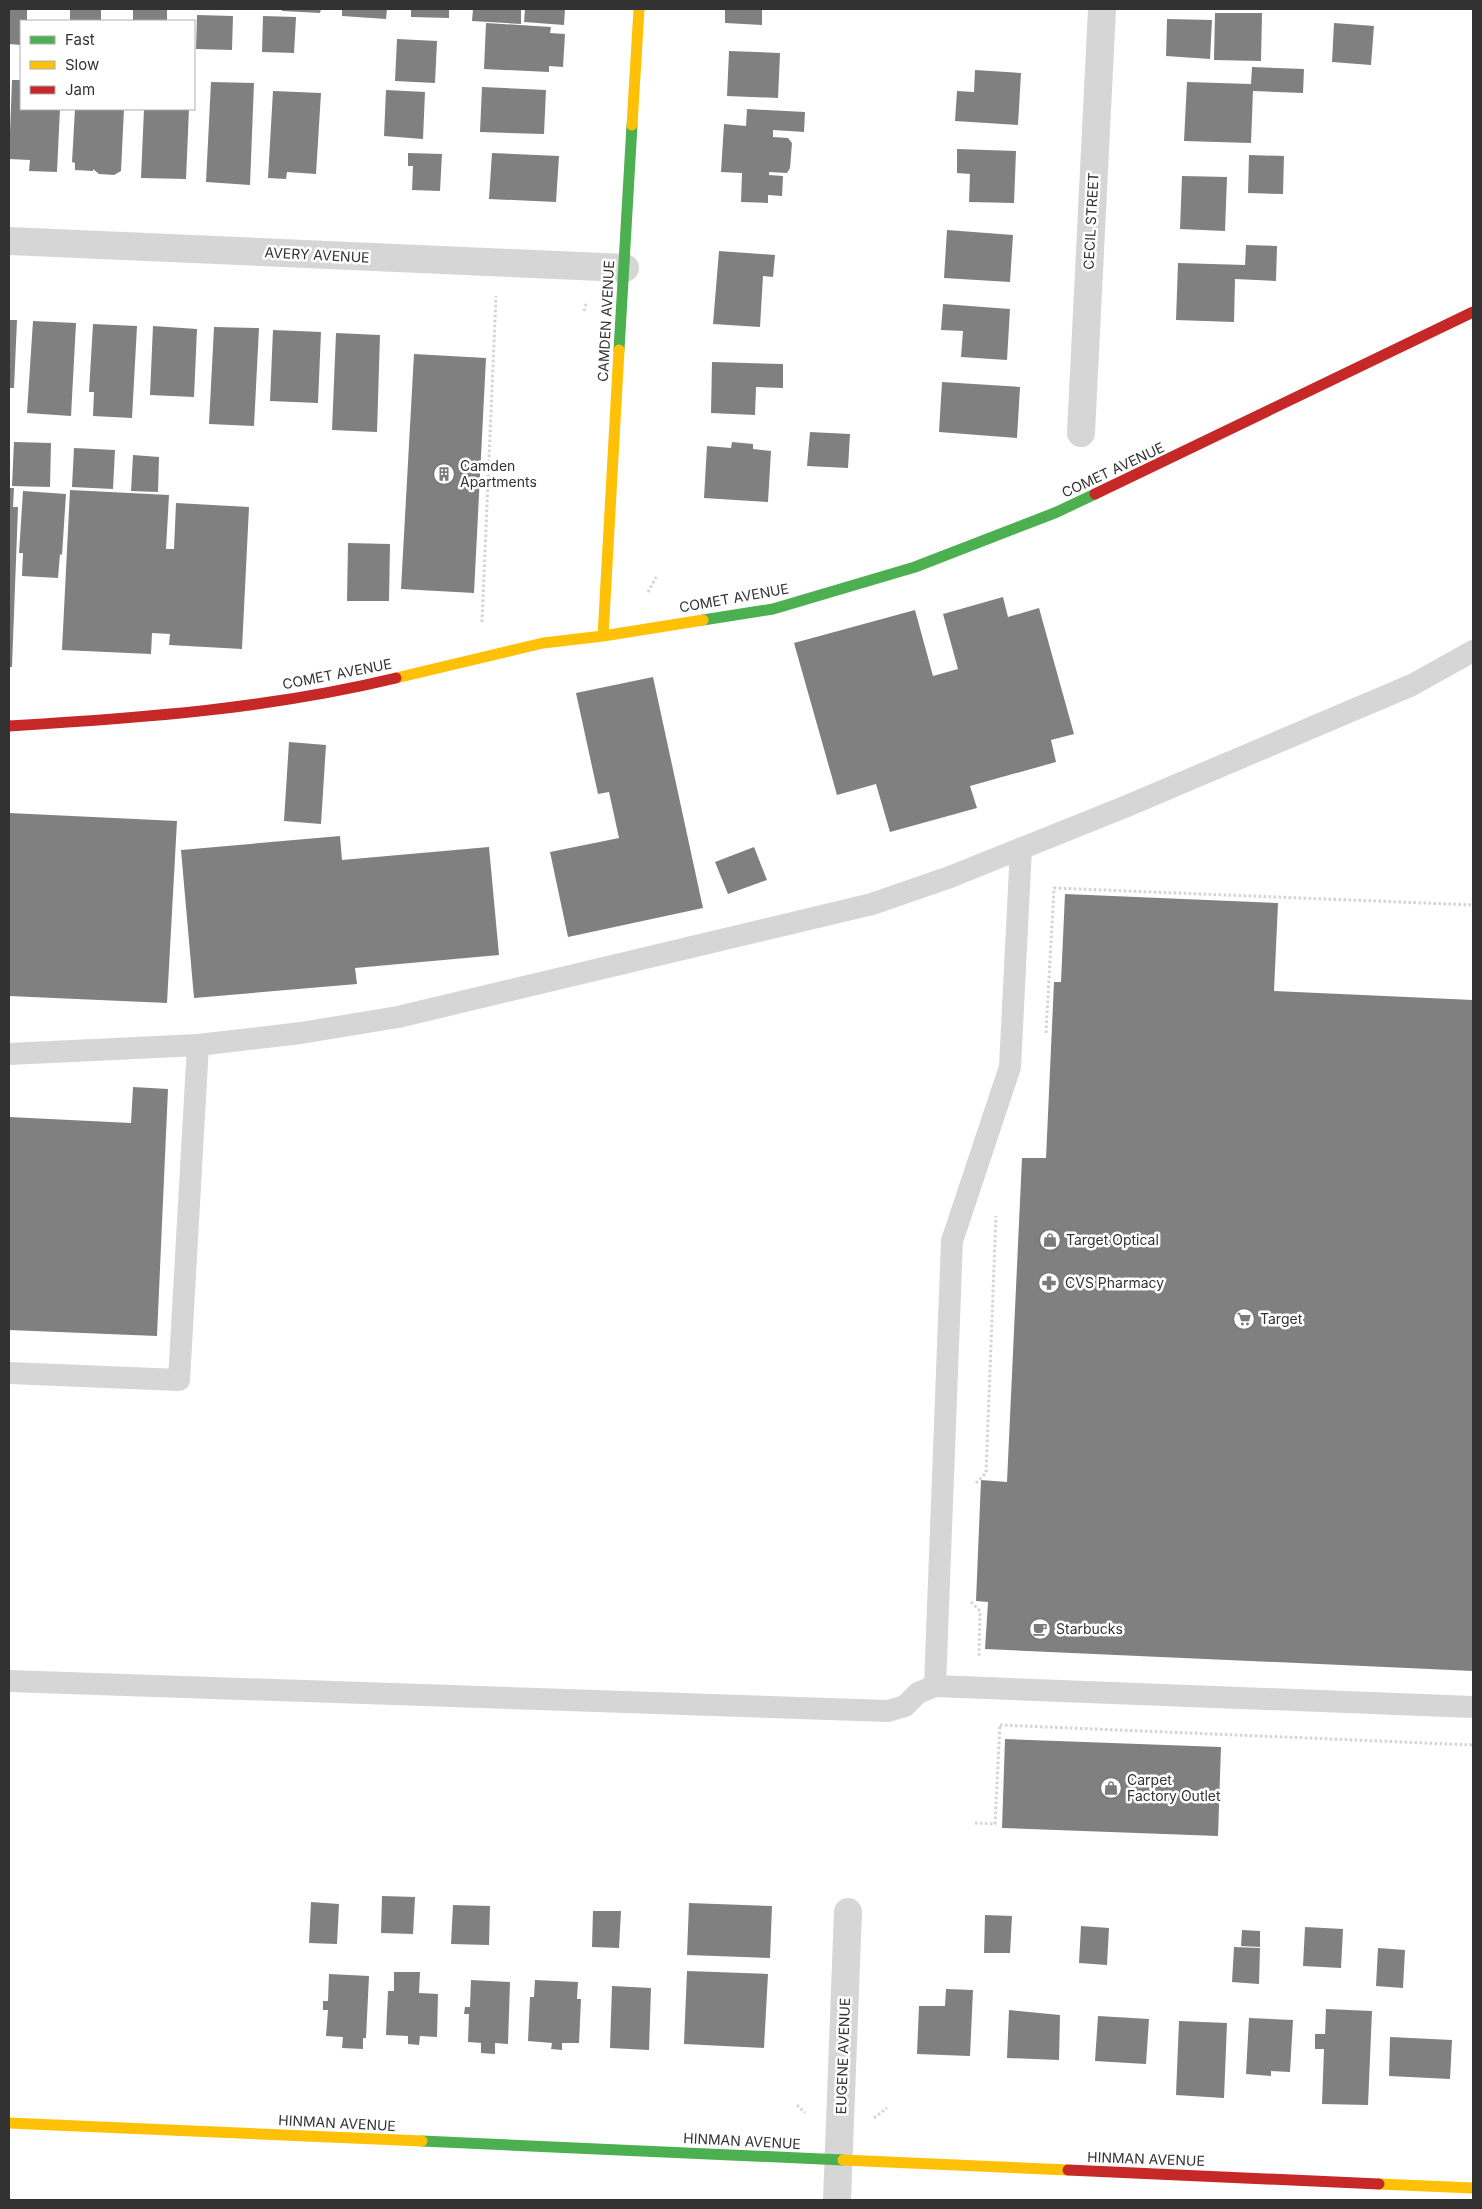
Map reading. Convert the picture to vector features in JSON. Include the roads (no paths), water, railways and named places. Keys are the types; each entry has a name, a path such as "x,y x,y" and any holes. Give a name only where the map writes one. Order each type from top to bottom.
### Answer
{"street":[{"name":"CAMDEN AVENUE","path":"603,636 639,9"},
{"name":"CECIL STREET","path":"1081,433 1102,9"},
{"name":"AVERY AVENUE","path":"9,241 624,268"},
{"name":"COMET AVENUE","path":"9,726 147,718 257,705 360,687 543,643 603,636 773,609 915,567 1066,508 1473,312"},
{"name":"EUGENE AVENUE","path":"838,2200 848,1912"},
{"name":"HINMAN AVENUE","path":"9,2124 1473,2188"}],"lane":[{"path":"9,1054 198,1045 301,1033 398,1017 853,909 950,877 1127,806 1412,685 1473,651"},
{"path":"935,1686 952,1241 1010,1067 1021,848"},
{"path":"9,1373 179,1380 198,1045"},
{"path":"9,1681 888,1711 904,1706 918,1693 935,1686 1473,1707"}],"place":[{"name":"Camden Apartments","path":"444,474"},
{"name":"Target Optical","path":"1050,1240"},
{"name":"CVS Pharmacy","path":"1049,1283"},
{"name":"Target","path":"1244,1319"},
{"name":"Starbucks","path":"1040,1629"},
{"name":"Carpet Factory Outlet","path":"1111,1788"}]}
